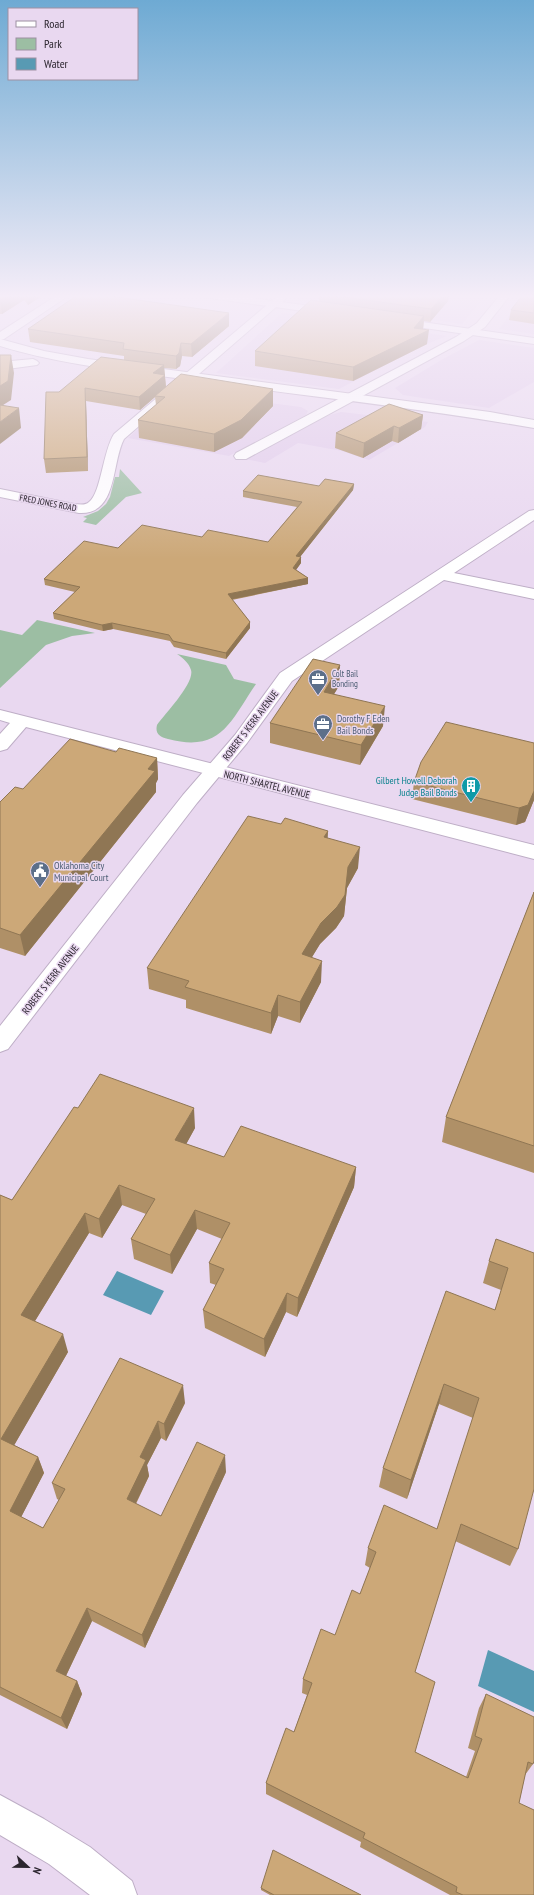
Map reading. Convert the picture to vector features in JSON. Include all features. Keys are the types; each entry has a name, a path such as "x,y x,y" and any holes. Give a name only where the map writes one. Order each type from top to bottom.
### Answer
{"main road":[{"path":"160,382 419,415 534,435"},
{"path":"179,385 182,382"},
{"path":"231,382 350,398 410,403 534,424"},
{"path":"241,456 379,382"},
{"name":"FRED JONES ROAD","path":"0,493 74,508 86,508 96,504 100,499 115,443 126,430 179,385"},
{"name":"ROBERT S KERR AVENUE","path":"1,1040 190,799 241,739 281,684 293,672 534,514"},
{"path":"441,574 534,594"},
{"name":"NORTH SHARTEL AVENUE","path":"0,715 534,852"},
{"path":"0,745 22,721"},
{"path":"0,1814 50,1843 95,1875 118,1895"}],"shaded area":[{"path":"289,382 352,382 339,389"},
{"path":"404,382 533,382 489,408 403,395 395,388"},
{"path":"178,394 224,397 301,407 308,411 306,415 229,456 128,438"},
{"path":"341,412 428,422 425,427 369,460 342,451 298,443 265,463 245,459 326,416"}],"green space":[{"path":"120,469 142,493 126,497 96,525 83,522 87,518 83,517 98,511 106,504 110,497 115,477 119,477"},
{"path":"37,620 95,633 72,636 46,645 0,688 0,630 22,635"},
{"path":"177,654 226,665 234,679 256,684 231,722 212,738 200,742 186,742 165,738 160,736 157,732 157,725 184,690 191,676 189,665"}],"water":[{"path":"117,1271 164,1291 151,1315 103,1295"},
{"path":"488,1650 534,1671 534,1712 478,1686"}],"building":[{"path":"0,382 6,382 0,386"},
{"path":"70,382 156,382 139,397 85,388 87,457 44,459 46,392 59,392"},
{"path":"171,382 233,382 273,389 241,420 214,434 138,420 165,397 155,396"},
{"path":"389,404 423,415 399,428 394,426 364,443 336,433"},
{"path":"0,405 19,408 0,422"},
{"path":"258,475 319,486 325,479 354,484 296,556 301,557 293,568 308,578 228,594 250,622 226,653 173,641 169,635 112,623 102,625 53,613 80,587 44,579 84,541 118,548 142,525 202,537 208,530 268,542 302,502 243,491"},
{"path":"313,659 340,665 324,692 385,706 361,745 270,723"},
{"path":"446,722 534,743 534,791 528,805 519,808 414,782 421,762"},
{"name":"Oklahoma City Municipal Court","path":"70,739 116,752 119,748 157,758 148,769 155,771 20,935 0,928 0,802 15,787 23,789"},
{"path":"248,816 281,824 285,818 328,831 324,837 360,847 348,867 345,895 337,907 321,923 302,954 322,961 300,1002 278,995 271,1013 185,987 189,981 147,968"},
{"path":"534,892 534,1146 446,1117"},
{"path":"100,1074 194,1108 175,1140 224,1157 241,1126 356,1167 298,1298 287,1293 264,1339 203,1310 224,1269 209,1263 230,1223 195,1210 170,1255 131,1239 155,1199 119,1185 99,1219 85,1213 21,1315 63,1334 1,1439 38,1457 10,1511 43,1528 65,1489 52,1483 120,1358 183,1385 164,1424 158,1421 140,1457 146,1460 127,1499 161,1516 197,1442 225,1455 142,1635 87,1608 56,1671 77,1681 61,1718 0,1687 0,1195 12,1200 74,1107 78,1108"},
{"path":"496,1239 534,1253 534,1489 518,1549 461,1524 415,1672 435,1682 415,1752 468,1778 482,1739 475,1736 486,1694 534,1717 534,1761 533,1764 528,1762 519,1803 534,1810 534,1895 463,1895 456,1892 457,1887 363,1838 365,1833 266,1783 286,1728 294,1732 312,1683 303,1679 321,1629 335,1635 352,1590 360,1594 376,1552 368,1548 384,1505 437,1529 479,1398 444,1384 411,1480 383,1468 446,1291 495,1310 508,1268 489,1261"},
{"path":"273,1850 361,1895 274,1895 261,1888"}],"place":[{"name":"Colt Bail Bonding","path":"318,696"},
{"name":"Dorothy F Eden Bail Bonds","path":"323,741"},
{"name":"Gilbert Howell Deborah Judge Bail Bonds","path":"471,803"},
{"name":"Oklahoma City Municipal Court","path":"40,888"}]}
